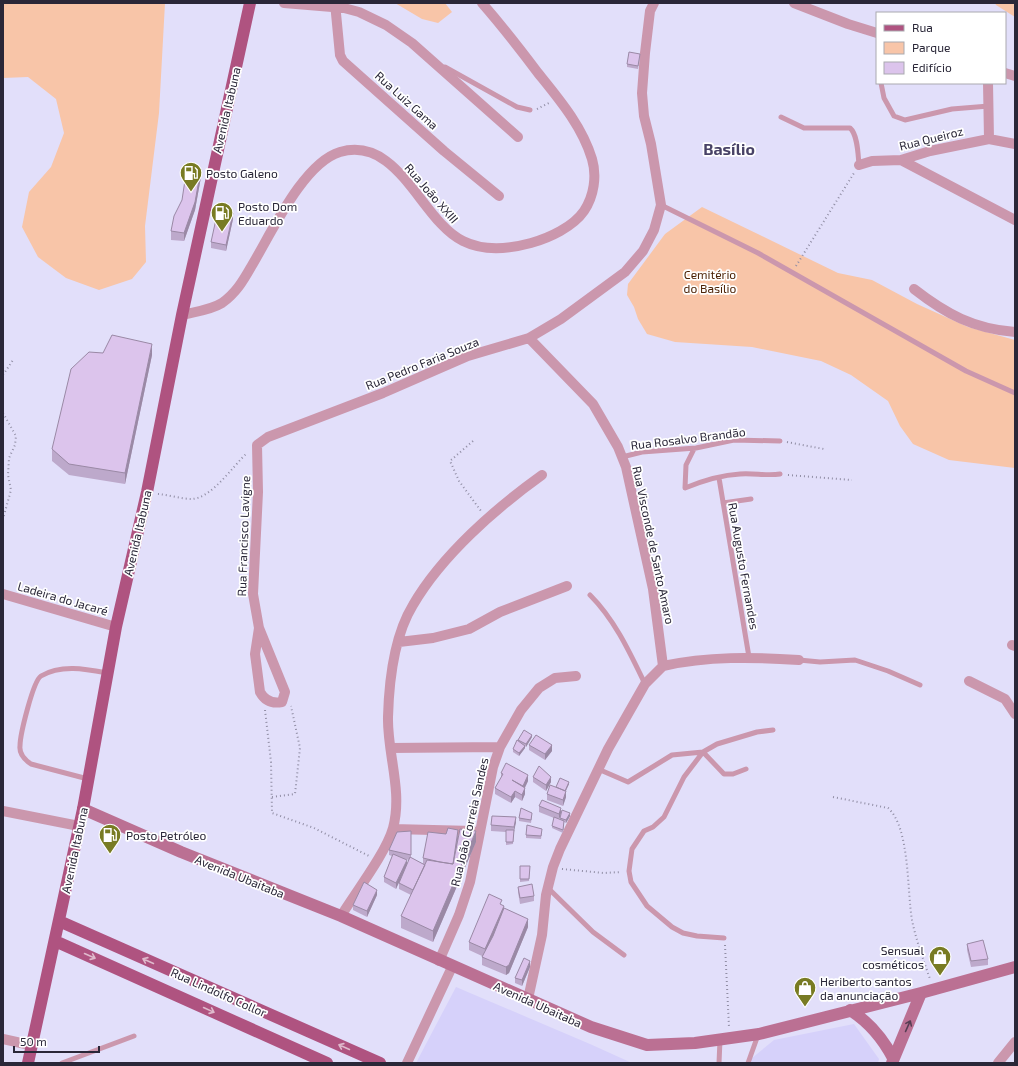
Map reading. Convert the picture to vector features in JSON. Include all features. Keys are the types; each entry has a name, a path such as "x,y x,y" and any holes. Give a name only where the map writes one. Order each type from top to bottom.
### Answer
{"main road":[{"name":"Avenida Itabuna","path":"28,1063 30,1045 55,940 83,809 116,626 147,492 182,315 250,3"},
{"name":"Avenida Ubaitaba","path":"83,809 181,852 340,916 452,967 591,1027 647,1045 695,1043 759,1034 921,993 1015,967"},
{"name":"Rua Lindolfo Collor","path":"59,921 380,1063"},
{"name":"Rua Lindolfo Collor","path":"55,940 326,1063"},
{"path":"893,1061 921,993"},
{"path":"850,1010 874,1030 883,1040 893,1061"}],"street":[{"path":"284,3 335,4 359,12 386,25 412,42 518,136"},
{"name":"Rua João XXIII","path":"182,315 221,304 237,291 289,202 313,169 329,157 346,150 366,152 382,158 406,180 440,225 464,242 494,249 509,249 540,240 569,225 583,212 595,182 592,159 569,112 482,3"},
{"path":"652,7 663,3"},
{"path":"794,3 876,34"},
{"name":"Rua Luiz Gama","path":"335,4 340,55 343,61 444,151 499,196"},
{"name":"Rua Pedro Faria Souza","path":"258,445 268,437 383,392 468,356 529,338 561,319 625,272 643,251 654,230 661,205 644,116 642,93 652,7"},
{"path":"988,84 989,139"},
{"name":"Rua Queiroz","path":"860,165 872,161 901,160 937,149 989,139 1015,144"},
{"path":"901,160 1015,220"},
{"path":"914,289 944,310 971,323 993,330 1015,332"},
{"name":"Rua Visconde de Santo Amaro","path":"529,338 592,404 618,447 626,467 653,589 662,666"},
{"name":"Rua Francisco Lavigne","path":"258,445 258,492 253,594 259,628 285,692"},
{"path":"340,916 376,860 393,829 396,798 389,711 395,660 403,626 413,605 439,569 518,492 542,474"},
{"path":"399,642 433,638 468,629 500,612 567,586"},
{"name":"Ladeira do Jacaré","path":"3,594 116,626"},
{"name":"Rua Francisco Lavigne","path":"259,628 256,654 260,692 263,697"},
{"path":"528,999 542,935 548,888 553,867 569,828 598,769 645,684 662,666 694,660 749,657 799,660"},
{"name":"Rua João Correia Sandes","path":"440,961 459,915 470,882 493,767 500,747 521,710 539,688 555,678 576,676"},
{"path":"969,681 1005,699 1015,714"},
{"path":"263,697 276,703 282,702 285,692"},
{"path":"391,748 500,747"},
{"path":"3,811 79,826"},
{"path":"393,829 481,831"},
{"path":"407,1063 452,967"},
{"path":"3,1039 30,1045"},
{"path":"998,1063 1015,1042"}],"lane":[{"path":"432,60 501,99 518,107 530,110"},
{"path":"881,84 884,98 894,116 905,120 952,109 988,106"},
{"path":"782,116 804,128 850,128 853,130 860,165"},
{"path":"661,205 792,272 930,352 986,381 1015,393"},
{"name":"Rua Rosalvo Brandão","path":"622,457 642,452 694,449 734,440 780,441"},
{"path":"694,449 686,466 685,488 708,480 739,474 768,476 780,474"},
{"name":"Rua Augusto Fernandes","path":"719,478 749,657"},
{"path":"723,503 751,500"},
{"path":"590,595 608,615 626,646 645,684"},
{"path":"799,660 855,660 882,669 920,685"},
{"path":"89,779 30,764 25,760 20,747 33,687 39,677 50,671 62,669 108,673"},
{"path":"724,938 697,936 683,933 672,927 647,906 631,882 629,871 631,868 632,849 637,838 644,831 653,827 664,817 684,777 703,752 717,744 757,732 773,730"},
{"path":"598,769 628,782 672,755 703,752"},
{"path":"703,752 724,774 733,774 746,769"},
{"path":"548,888 593,932 624,955"},
{"path":"748,1063 759,1034"},
{"path":"62,1063 134,1036"},
{"path":"719,1063 725,1039"}],"path":[{"path":"530,110 541,108 557,97"},
{"path":"792,272 860,165"},
{"path":"3,375 14,360"},
{"path":"3,413 16,436 15,445 9,458 10,490 3,519"},
{"path":"3,421 8,421"},
{"path":"473,441 450,461 459,481 488,520"},
{"path":"780,441 824,449"},
{"path":"147,492 192,499 203,496 258,445"},
{"path":"780,474 852,480"},
{"path":"272,797 295,794 300,748 292,709 285,692"},
{"path":"263,697 272,762 272,813 314,828 352,846 376,860"},
{"path":"833,797 888,808 894,814 907,857 912,919 934,989"},
{"path":"553,867 604,873 621,872 631,868"},
{"path":"724,938 726,995 725,1039"}],"shaded area":[{"path":"456,987 590,1044 632,1063 416,1063"},
{"path":"854,1024 879,1059 878,1063 746,1063 774,1040"}],"green space":[{"path":"3,3 165,3 159,113 145,226 146,262 132,279 99,290 66,278 38,257 22,227 29,192 51,167 64,133 56,99 28,77 3,78"},
{"path":"395,3 445,3 452,12 438,23 422,19"},
{"path":"995,3 1015,3 1015,17 996,5"},
{"name":"Cemitério do Basílio","path":"702,207 838,273 872,280 917,304 968,327 1015,340 1015,468 949,460 913,444 900,426 888,401 851,375 821,361 752,347 675,342 647,334 627,295 628,284 665,234"}],"building":[{"path":"629,52 640,54 638,66 627,64"},
{"name":"Posto Galeno","path":"187,167 201,169 195,202 184,233 171,231 174,216 182,200"},
{"name":"Posto Dom Eduardo","path":"218,210 233,213 226,245 211,242"},
{"path":"112,335 152,344 125,473 69,464 52,449 71,369 89,352 103,353"},
{"path":"524,730 532,735 526,744 518,740"},
{"path":"536,735 552,745 545,754 529,745"},
{"path":"517,740 525,746 519,753 513,749"},
{"path":"506,763 528,775 523,786 512,780 525,788 522,795 515,791 511,797 495,788 503,774 501,773"},
{"path":"539,766 551,777 546,785 533,777"},
{"path":"560,778 569,782 565,791 556,787"},
{"path":"550,785 566,791 563,800 547,794"},
{"path":"542,800 561,808 559,814 539,806"},
{"path":"521,808 532,813 531,820 519,818"},
{"path":"562,810 570,813 566,820 560,818"},
{"path":"492,816 516,817 514,827 491,825"},
{"path":"554,817 564,821 563,830 552,826"},
{"path":"527,825 542,829 541,836 526,835"},
{"path":"448,828 458,830 453,864 423,858 428,832 446,834"},
{"path":"460,829 476,831 433,931 401,916 427,860 453,864"},
{"path":"506,830 514,830 513,842 506,842"},
{"path":"411,831 411,855 389,850 397,832"},
{"path":"393,854 407,860 396,883 384,877"},
{"path":"410,857 425,865 413,890 399,883"},
{"path":"520,866 530,866 529,879 520,879"},
{"path":"364,882 377,890 367,911 353,905"},
{"path":"532,884 534,896 520,898 518,887"},
{"path":"489,894 502,900 500,904 504,906 485,949 469,942"},
{"path":"504,908 528,919 509,965 506,967 482,957 493,936"},
{"path":"983,940 988,959 971,961 967,944"},
{"path":"524,958 530,961 522,980 515,978"}],"place":[{"name":"Posto Galeno","path":"191,192"},
{"name":"Posto Dom Eduardo","path":"222,232"},
{"name":"Posto Petróleo","path":"110,854"},
{"name":"Sensual cosméticos","path":"940,976"},
{"name":"Heriberto santos da anunciação","path":"805,1008"}],"district":[{"name":"Basílio","path":"729,148"}]}
